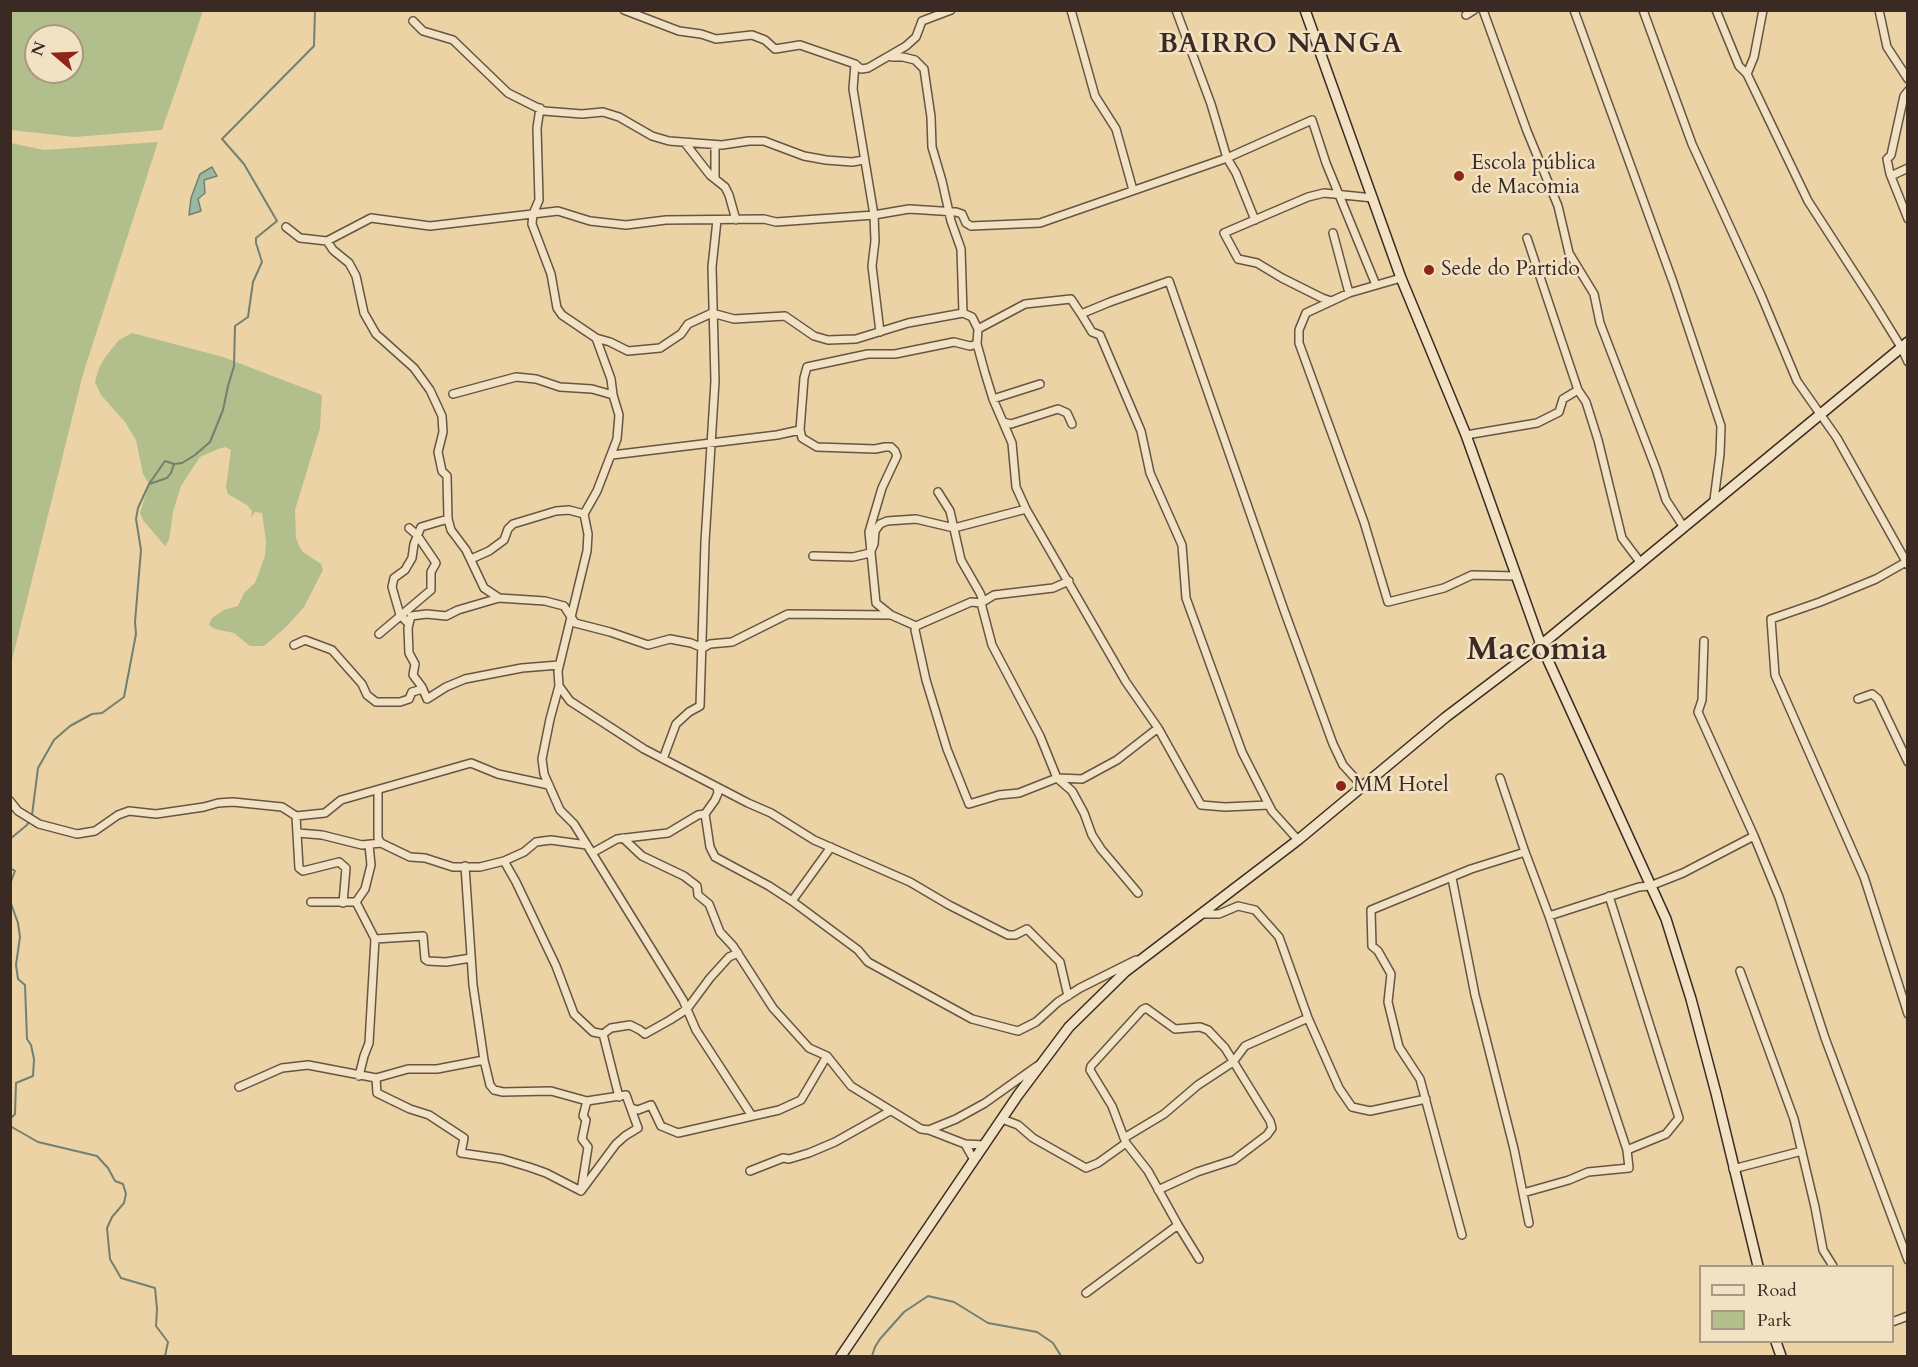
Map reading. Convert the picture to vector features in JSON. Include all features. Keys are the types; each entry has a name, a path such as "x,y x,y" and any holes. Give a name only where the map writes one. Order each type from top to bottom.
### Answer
{"main road":[{"path":"1305,10 1401,278 1466,435 1541,645 1666,919 1691,999 1716,1093 1758,1265"},
{"path":"841,1356 1042,1063 1069,1027 1125,972 1298,840 1446,717 1541,645 1904,344"}],"street":[{"path":"624,10 679,32 700,34 716,39 752,35 765,40 774,49 800,45 855,64 861,69 890,57 916,37 922,21 951,10"},
{"path":"1071,10 1095,96 1116,129 1133,190"},
{"path":"1176,10 1211,104 1227,158 1236,173 1255,220"},
{"path":"1466,15 1474,10"},
{"path":"1483,10 1527,131 1558,206 1569,253 1594,294 1600,323 1666,500 1683,526"},
{"path":"1574,10 1673,282 1716,408 1720,426 1720,454 1714,500"},
{"path":"1643,10 1692,144 1761,295 1797,381 1837,438 1907,563 1876,579 1771,619 1775,675 1864,877 1908,1014"},
{"path":"1716,10 1739,66 1747,74 1808,201 1904,344 1908,362"},
{"path":"1747,74 1754,57 1764,10"},
{"path":"1879,10 1887,47 1908,79"},
{"path":"413,21 423,31 453,40 508,93 544,111 582,114 603,112 619,117 652,136 685,143 715,145 764,141 780,145 804,156 852,162 864,160"},
{"path":"890,57 915,60 924,69 931,117 932,147 948,211 962,249 963,313"},
{"path":"855,64 852,89 874,215 875,241 872,266 880,332"},
{"path":"1908,91 1904,96 1891,155 1887,159 1891,176 1908,219"},
{"path":"540,108 537,128 539,200 533,214 532,224 539,246 546,257 557,308 562,315 596,338 628,351 660,348 681,334 688,324 712,313 734,319 785,316 814,336 828,340 856,339 924,319 963,313 972,317 978,330 977,344 993,399 1012,443 1016,487 1026,509 1126,682 1158,729 1201,805 1225,807 1268,805"},
{"path":"286,227 300,238 327,241 371,218 430,226 558,211 590,221 626,225 666,220 764,219 776,222 874,215 909,208 962,214 966,223 971,226 1040,223 1227,158 1312,120 1326,163 1376,285"},
{"path":"685,143 710,175 725,187 736,220"},
{"path":"715,145 715,178"},
{"path":"1891,176 1908,168"},
{"path":"1331,301 1282,278 1257,263 1238,259 1224,233 1308,197 1324,193 1373,198"},
{"path":"663,759 676,724 700,706 705,542 715,381 712,267 717,220"},
{"path":"1333,233 1349,293"},
{"path":"1527,238 1578,390 1586,402 1598,440 1622,538 1640,562"},
{"path":"327,241 333,250 349,263 356,276 364,313 376,334 414,368 430,390 442,417 443,432 438,452 442,471 447,476 448,519 451,530 471,559 484,588 499,598"},
{"path":"1401,278 1349,293 1306,313 1299,330 1299,343 1364,522 1388,602 1444,588 1472,575 1516,576"},
{"path":"1081,314 1169,281 1333,744 1343,765 1363,787"},
{"path":"978,330 1025,304 1071,299 1092,332 1100,335 1141,431 1150,473 1182,545 1186,598 1242,752 1268,805 1298,840"},
{"path":"596,338 611,379 619,415 617,439 597,491 585,514 588,534 587,551 559,665 559,686 549,719 542,759 549,785 560,810 574,824 687,1009 696,1030 752,1116"},
{"path":"977,344 970,346 954,342 895,354 868,354 807,367 800,430 802,438 817,447 875,449 891,447 895,451 897,456 882,488 869,532 876,603 891,615 916,626 971,602 981,603 994,595 1053,588 1069,581"},
{"path":"453,394 516,377 536,379 560,387 592,389 613,395"},
{"path":"993,399 1041,384"},
{"path":"1466,435 1537,423 1559,412 1563,399 1578,390"},
{"path":"1003,422 1011,424 1058,409 1067,413 1072,424"},
{"path":"612,455 748,439 800,430"},
{"path":"938,492 950,511 961,560 980,592 992,645 1044,744 1058,778 1072,791 1101,849 1138,893"},
{"path":"870,553 874,544 875,531 880,524 887,521 916,519 954,528 1026,509"},
{"path":"471,559 489,551 504,540 508,529 513,524 556,511 569,510 585,514"},
{"path":"408,623 400,615 393,587 394,578 405,570 412,558 421,527 448,519"},
{"path":"379,633 431,590 431,572 436,563 417,535 409,528"},
{"path":"813,556 853,557 870,553"},
{"path":"559,665 522,668 465,679 427,699 413,675 415,664 409,653 408,623 411,616 417,614 446,616 458,610 499,598 545,601 564,606 575,623 648,645 670,639 703,648"},
{"path":"703,648 710,644 732,642 788,614 891,615"},
{"path":"916,626 926,680 948,749 969,804 999,795 1019,793 1058,778 1082,778 1117,760 1158,729"},
{"path":"294,645 305,640 332,650 362,684 366,694 376,702 400,702 409,699 412,692 423,689"},
{"path":"1704,641 1702,700 1698,712 1779,897 1825,1038 1908,1260"},
{"path":"559,686 570,701 644,749 771,813 814,840 910,882 1008,935 1015,935 1027,929 1060,962 1068,996"},
{"path":"1858,699 1872,694 1878,699 1908,762"},
{"path":"10,801 18,811 39,824 77,834 95,831 118,815 129,811 156,814 218,803 233,802 282,807 296,816 325,813 341,800 471,763 498,774 549,785"},
{"path":"1500,778 1628,1150 1629,1168 1588,1172 1523,1193"},
{"path":"717,787 718,793 715,800 705,814 710,847 715,857 769,886 858,950 868,962 972,1019 1018,1031 1035,1023 1068,996 1128,963 1144,957"},
{"path":"378,790 378,838 381,843"},
{"path":"592,853 617,838 668,833 698,815 705,814"},
{"path":"296,816 299,868 303,871 339,862 346,868 343,903"},
{"path":"298,833 322,835 351,843 369,845 381,843 410,856 453,867 480,867 504,861 524,852 536,842 551,840 587,845"},
{"path":"1549,916 1639,887 1650,886 1683,873 1754,836"},
{"path":"623,838 642,856 684,876 697,886 698,895 709,904 720,932 738,953 773,1008 809,1048 827,1056 851,1086 921,1130 928,1130 965,1144 985,1144"},
{"path":"356,902 365,889 371,865 369,845"},
{"path":"792,902 831,847"},
{"path":"1462,1235 1420,1079 1399,1047 1388,1002 1391,974 1378,951 1372,946 1371,910 1471,869 1525,852"},
{"path":"504,861 556,966 574,1014 592,1032 603,1035"},
{"path":"465,866 477,1022 490,1085 494,1090 503,1092 551,1091 587,1101 626,1095 631,1108 638,1128 616,1144 581,1191"},
{"path":"1452,878 1475,995 1515,1149 1529,1223"},
{"path":"1609,896 1679,1118 1666,1134 1628,1150"},
{"path":"311,902 356,902"},
{"path":"356,902 375,939 369,1043 359,1076"},
{"path":"1201,914 1219,914 1238,906 1255,910 1279,938 1308,1018 1339,1088 1352,1107 1370,1112 1426,1099"},
{"path":"375,939 423,936 425,958 428,961 446,962 471,958"},
{"path":"603,1035 611,1028 630,1025 645,1034 687,1009 720,966 729,957 738,953"},
{"path":"1740,971 1780,1077 1802,1152 1823,1250 1832,1265"},
{"path":"1158,1190 1197,1172 1234,1160 1267,1135 1272,1128 1270,1121 1225,1048 1204,1028 1175,1029 1146,1008 1090,1067 1112,1106 1125,1140 1148,1171 1158,1190 1178,1225 1199,1259"},
{"path":"1002,1119 1018,1125 1033,1138 1086,1168 1098,1163 1125,1140 1164,1114 1198,1084 1233,1062 1245,1046 1308,1018"},
{"path":"603,1035 619,1096"},
{"path":"631,1108 638,1110 651,1105 661,1126 678,1133 778,1110 801,1100 827,1056"},
{"path":"239,1087 282,1068 308,1065 376,1078 408,1069 436,1069 484,1060"},
{"path":"928,1130 956,1119 985,1103 1042,1063"},
{"path":"376,1078 377,1093 410,1109 429,1115 464,1138 461,1153 502,1159 529,1167 581,1191"},
{"path":"581,1191 588,1147 582,1139 586,1120 583,1116 587,1101"},
{"path":"750,1171 783,1158 789,1159 809,1153 835,1142 890,1111"},
{"path":"965,1144 974,1160"},
{"path":"1733,1169 1802,1152"},
{"path":"1086,1293 1178,1225"},
{"path":"1894,1322 1908,1316"}],"green space":[{"path":"11,10 203,11 162,130 74,137 11,130"},
{"path":"158,142 83,374 11,664 11,143 44,150"},
{"path":"132,333 223,357 322,395 320,428 295,510 296,538 299,546 303,552 321,564 323,570 304,607 264,646 250,646 234,633 215,629 209,625 212,618 224,610 238,606 244,593 255,583 265,556 266,541 262,513 255,512 251,518 252,511 247,505 228,494 226,487 231,450 225,447 200,457 181,486 173,512 169,540 165,546 143,520 140,513 149,484 143,474 136,440 125,422 101,395 95,382 106,356 119,340"}],"shaded area":[{"path":"212,167 217,176 204,180 205,193 198,199 201,211 189,215 191,198 200,174"}],"waterway":[{"path":"10,839 27,825 32,815 38,768 54,740 70,726 92,714 102,713 124,697 136,634 141,550 136,519 138,508 149,484 165,461 174,464 182,463 210,442 223,410 234,366 235,326 248,317 253,282 262,262 256,238 277,221 244,164 222,139 314,46 315,10"},
{"path":"149,484 167,478 174,464"},
{"path":"10,868 15,871 10,884"},
{"path":"10,901 18,923 20,937 16,965 18,979 25,985 27,1039 34,1059 33,1076 16,1083 15,1114 10,1119"},
{"path":"10,1126 38,1142 97,1156 108,1168 115,1181 123,1184 126,1194 124,1203 112,1217 107,1228 110,1259 121,1278 155,1288 156,1326 168,1342 165,1356"},
{"path":"872,1356 880,1339 904,1312 928,1296 954,1302 988,1323 1037,1332 1053,1343 1061,1356"}],"place":[{"name":"Escola pública de Macomia","path":"1459,176"},
{"name":"Sede do Partido","path":"1429,270"},
{"name":"MM Hotel","path":"1341,786"}],"district":[{"name":"BAIRRO NANGA","path":"1281,46"},
{"name":"Macomia","path":"1537,651"}]}
